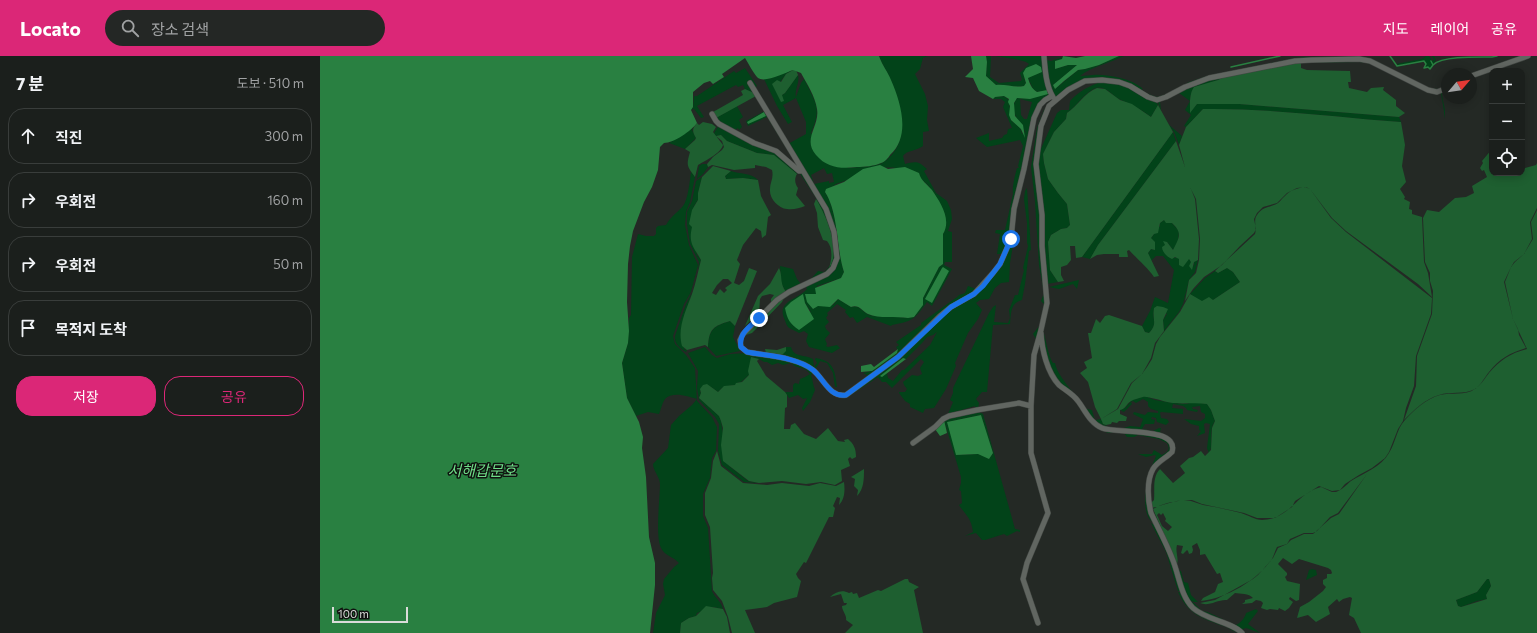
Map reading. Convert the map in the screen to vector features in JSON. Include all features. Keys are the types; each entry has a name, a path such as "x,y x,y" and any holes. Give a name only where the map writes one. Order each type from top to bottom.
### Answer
{"street":[{"path":"1044,56 1046,77 1054,98"},
{"path":"1477,74 1528,56"},
{"path":"750,83 802,172 820,199 831,222 836,244 836,263 827,274 797,287 777,300 743,334 740,344 741,347 747,352 795,361 805,365 814,371 833,392 838,395 852,391 898,357 940,316 951,307 974,294 993,274 1000,264 1011,239 1014,209 1034,118 1040,105 1045,100 1054,98 1079,83 1096,80 1124,84 1148,97 1157,100 1166,98 1190,85 1209,78 1295,61 1312,60 1364,60 1374,62 1428,90 1437,92 1441,90"},
{"path":"1038,623 1023,579 1027,563 1048,513 1031,453 1031,406 1034,355 1047,303 1042,252 1042,215 1036,164 1043,118 1054,98"},
{"path":"712,114 719,124 754,143 776,151 802,172"},
{"path":"1041,330 1049,369 1060,385 1077,399 1094,423 1101,428 1109,430 1152,433 1171,442 1173,446 1172,452 1153,469 1150,475 1149,506 1151,513 1173,558 1182,588 1192,607 1200,614 1234,628 1242,633"},
{"path":"913,443 935,427 943,419 949,416 1018,403 1031,406"}],"shaded area":[{"path":"879,56 928,56 923,58 920,69 915,74 925,94 928,106 927,120 929,131 923,132 923,146 903,156 905,164 917,162 922,164 927,169 924,171 936,193 947,201 951,210 952,219 948,231 952,232 952,262 945,262 944,265 952,269 932,306 927,302 919,313 916,316 909,321 891,326 867,317 857,323 853,317 850,318 845,312 846,310 837,304 827,313 828,315 826,318 829,322 825,326 830,333 825,339 827,344 826,346 837,345 840,348 832,353 809,347 806,341 808,334 804,331 799,333 789,328 784,318 783,312 786,304 807,289 805,285 836,266 832,221 788,144 806,134 806,122 796,98 783,105 792,122 788,124 777,106 764,79 793,70 786,74 780,82 782,95 798,75 796,97 804,79 812,94 817,111 811,133 848,168 866,167 882,163 891,156 897,147 902,125 901,113 895,91","holes":["883,167 894,168 905,171 919,178 930,188 940,203 945,220 943,234 943,264 939,267 923,298 923,305 914,317 908,318 870,315 859,308 854,306 851,307 838,299 833,305 817,306 813,309 805,294 816,294 817,286 841,278 844,272 841,263 833,210 825,192 836,184","824,168 827,174 832,173 834,182 829,183 829,181 814,184 811,175","791,302 805,303 811,312"]},
{"path":"986,56 991,56 990,77 999,83 1021,81 1022,79 1020,73 1029,64 1018,60 996,56 1042,56 1049,96 1034,113 1012,231 1002,254 997,254 1000,234 995,233 996,230 1005,230 1015,177 1017,168 1019,168 1018,166 1023,146 1020,140 987,147 976,138 989,133 989,141 1002,138 1007,134 1008,129 1012,128 1003,107 1005,102 1001,99 993,99 995,97 1004,96 1009,100 1011,120 1021,129 1022,134 1025,132 1014,111 1017,98 1030,99 1047,90 1037,92 1033,89 1028,78 1024,78 1026,83 1024,86 1017,87 996,85 986,76","holes":["1020,99 1032,102 1027,119 1024,119 1021,115"]},
{"path":"1045,56 1046,60 1051,61 1063,57 1062,59 1055,61 1055,69 1068,65 1077,65 1053,85 1055,89 1078,70 1099,65 1119,56 1124,56 1090,70 1080,76 1112,76 1132,82 1142,88 1143,92 1157,97 1170,93 1189,82 1207,76 1281,61 1304,57 1367,58 1376,61 1428,88 1441,88 1441,89 1437,91 1428,89 1375,61 1359,58 1312,58 1295,60 1208,77 1195,81 1166,96 1157,99 1148,96 1125,83 1096,79 1079,82 1056,98 1049,84"},
{"path":"1429,56 1432,61 1434,60 1432,56 1434,56 1436,60 1430,68 1425,67 1426,64 1424,61 1399,65 1396,64 1422,59"},
{"path":"1349,60 1374,64 1359,62 1296,63 1224,77 1192,90 1190,112 1197,104 1239,104 1399,117 1401,122 1277,111 1203,109 1186,127 1184,126 1191,115 1185,110 1190,101 1179,93 1160,101 1161,112 1158,102 1159,100 1191,86 1235,73 1305,61"},
{"path":"1301,62 1301,68 1307,70 1350,71 1351,82 1348,82 1349,88 1367,92 1371,88 1384,87 1383,90 1396,100 1396,106 1405,113 1399,117 1239,104 1197,104 1190,113 1191,96 1194,87 1224,77"},
{"path":"745,68 757,86 754,88 754,93 745,89 743,85 738,87 736,85 697,106 704,117 701,118 694,109 691,110 693,107 694,96 697,96 734,71 736,73"},
{"path":"796,70 798,75 782,95 784,101 781,102 772,84 777,80 781,82 786,74"},
{"path":"1096,80 1124,85 1146,98 1156,101 1158,105 1151,117 1136,107 1117,98 1107,90 1096,88 1088,92 1067,113 1066,119 1054,132 1043,154 1044,163 1048,179 1067,204 1070,225 1067,228 1061,229 1051,235 1048,242 1050,270 1058,282 1047,284 1042,245 1042,198 1037,164 1039,145 1039,153 1057,113 1061,110 1069,110 1070,101 1077,94 1088,87 1101,82 1091,81 1066,93 1048,112 1041,132 1042,125 1046,114 1054,102 1069,90 1086,81"},
{"path":"1097,88 1105,89 1120,100 1132,104 1151,117 1158,105 1173,132 1082,257 1076,258 1075,246 1070,246 1071,260 1067,265 1061,267 1061,275 1064,281 1058,282 1050,270 1048,242 1051,235 1061,229 1067,228 1070,225 1067,204 1048,179 1043,154 1054,132 1066,119 1067,113 1088,93"},
{"path":"745,89 754,93 756,96 716,118 713,112 743,95 741,91"},
{"path":"1048,105 1035,153 1046,303 1032,356 1036,339 1033,334 1040,325 1044,304 1041,301 1044,293 1039,265 1031,167 1037,128 1044,110"},
{"path":"737,106 743,117 739,120 742,127 739,130 738,128 735,130 720,123 716,118"},
{"path":"1203,109 1277,111 1401,122 1405,145 1402,166 1406,182 1400,189 1405,197 1404,199 1410,202 1409,209 1412,210 1412,214 1422,217 1424,262 1428,273 1432,297 1418,284 1346,231 1332,218 1310,189 1306,187 1297,188 1287,193 1277,203 1263,207 1254,219 1256,229 1254,233 1222,265 1204,277 1185,301 1189,280 1196,273 1199,260 1200,239 1196,199 1191,189 1179,145 1186,127"},
{"path":"765,111 799,169 767,117 748,126 746,121"},
{"path":"703,122 712,124 716,127 713,132 723,145 716,154 698,165 695,177 688,166 690,152 685,149 696,138 693,130 695,125 697,123 699,125"},
{"path":"1168,124 1182,136 1179,145 1174,132"},
{"path":"719,125 773,152 802,173 818,196 816,198 799,172 797,174 774,155 757,153 727,141 721,135 716,136 714,133"},
{"path":"693,128 692,130 696,138 685,149 669,143"},
{"path":"1173,132 1176,141 1098,245 1090,259 1082,257"},
{"path":"721,135 727,141 757,153 774,155 797,174 795,178 798,188 796,195 805,206 796,209 787,209 777,205 770,192 773,175 772,170 766,167 755,165 755,168 734,170 712,165 708,167 707,164 724,147 722,141 716,136"},
{"path":"1176,141 1195,199 1199,239 1198,260 1194,262 1192,270 1189,266 1191,262 1189,259 1183,267 1179,265 1179,259 1175,257 1172,259 1167,256 1162,249 1165,245 1163,241 1167,242 1173,250 1179,236 1178,230 1172,223 1166,223 1164,220 1160,223 1158,233 1154,234 1151,238 1155,242 1155,250 1151,249 1148,253 1159,276 1154,277 1129,250 1127,251 1128,257 1119,257 1119,254 1104,254 1097,255 1090,259 1098,245"},
{"path":"1489,153 1489,176 1525,176 1525,168 1536,165 1537,163 1537,208 1530,222 1532,239 1524,254 1514,262 1504,282 1513,319 1526,348 1510,354 1501,360 1493,367 1475,389 1466,392 1443,394 1429,399 1404,420 1416,386 1417,356 1432,314 1433,291 1430,281 1430,273 1425,262 1423,218 1427,210 1439,212 1455,198 1466,197 1474,193 1472,186 1487,177 1484,170 1482,171 1480,168 1483,163 1482,161"},
{"path":"702,164 707,164 708,167 697,179 699,166"},
{"path":"713,166 731,171 725,176 726,179 743,178 758,180 761,196 771,215 768,217 766,235 762,238 761,231 756,228 743,245 737,260 740,264 734,283 739,285 744,281 749,268 757,271 735,326 730,321 716,327 709,336 708,347 705,345 687,350 682,346 681,326 701,260 692,245 692,227 689,224 692,210 698,200 702,177","holes":["723,279 728,279 732,283 725,288 727,290 724,293 720,289 716,295 712,293"]},
{"path":"731,171 749,175 758,180 743,178 726,179 725,176"},
{"path":"691,172 695,177 690,202 686,212 685,225 689,245 698,265 691,292 684,304 673,336 675,344 686,355 695,368 697,399 680,395 672,395 665,399 659,414 648,412 636,416 627,398 622,363 628,343 629,318 631,315 632,257 638,234 654,236 656,234 656,228 658,226 666,225 683,206 687,195"},
{"path":"702,177 698,200 694,206 692,227 697,255 701,260 698,270 699,262 690,244 687,225 687,212 692,201 696,181"},
{"path":"1305,187 1310,189 1331,218 1346,232 1432,298 1431,314 1416,356 1414,386 1403,421 1398,429 1389,452 1385,458 1372,468 1345,484 1340,490 1332,491 1319,486 1295,501 1292,507 1275,518 1257,518 1244,513 1202,504 1192,500 1176,501 1152,508 1151,503 1154,500 1154,483 1157,472 1160,469 1173,483 1185,473 1180,466 1189,458 1201,451 1205,456 1211,450 1212,428 1215,421 1211,410 1207,404 1172,403 1143,397 1131,401 1124,409 1120,410 1120,414 1127,417 1126,421 1119,421 1117,423 1112,422 1111,424 1106,425 1103,424 1101,419 1118,409 1132,383 1142,374 1152,359 1156,344 1160,337 1180,312 1190,294 1202,301 1209,297 1213,300 1240,282 1233,272 1227,268 1218,273 1215,271 1255,234 1255,219 1259,212 1275,205 1292,191"},
{"path":"1027,188 1031,250 1029,251 1022,300 1018,301 1013,306 1010,324 993,325 987,392 982,392 976,399 979,403 978,409 976,409 975,406 948,414 953,402 950,400 953,393 953,388 989,313 996,305 994,322 1008,323 1010,318 1009,310 1015,295 1018,295 1028,246 1024,199"},
{"path":"818,198 830,222 836,258 829,270 810,280 818,271 824,272 830,265 833,256 832,236 816,199"},
{"path":"816,199 828,223 833,243 833,261 829,268 831,250 827,241 823,240 818,227 817,213 814,204"},
{"path":"1015,208 1014,239 1010,263 1009,282 1001,283 995,288 989,299 980,300 976,303 982,310 978,319 968,333 946,389 934,408 925,409 923,413 910,407 910,404 905,401 899,393 905,392 907,389 903,382 912,375 918,376 922,374 920,368 924,362 921,359 892,388 886,382 882,382 878,377 851,395 846,396 871,380 944,314 981,289 1009,247","holes":["937,332 930,345 904,370 902,370 893,381 888,378 887,373 882,377 903,358 906,359 927,337"]},
{"path":"1537,210 1537,633 1361,633 1354,618 1349,615 1352,598 1350,597 1339,602 1337,599 1328,607 1330,614 1316,622 1308,615 1297,618 1300,607 1323,591 1326,587 1323,584 1323,580 1327,578 1327,574 1332,573 1328,568 1299,559 1292,564 1283,558 1278,564 1287,573 1285,577 1287,581 1300,584 1299,600 1296,601 1290,597 1289,599 1293,602 1285,611 1279,608 1278,610 1267,610 1261,608 1263,603 1256,600 1252,603 1242,604 1245,600 1253,598 1247,594 1235,593 1227,600 1210,604 1200,603 1215,600 1225,595 1201,601 1203,598 1215,592 1218,584 1223,582 1220,573 1217,574 1205,554 1200,555 1200,550 1197,543 1192,546 1192,553 1189,554 1187,550 1183,554 1181,553 1183,546 1177,545 1177,564 1153,509 1171,502 1191,501 1241,513 1259,520 1272,519 1287,511 1312,490 1321,487 1332,492 1336,492 1351,481 1377,466 1386,458 1402,424 1412,412 1430,399 1440,395 1462,393 1475,389 1493,368 1502,361 1511,355 1527,349 1513,319 1505,282 1511,267 1524,254 1533,239 1531,222","holes":["1367,474 1339,514 1331,518 1320,528 1330,517 1338,513","1159,513 1161,515 1163,513 1166,519 1165,521 1172,527 1168,531 1162,526 1157,515","1316,532 1313,534 1304,534 1291,540 1287,544 1290,539 1304,533","1287,544 1278,548 1272,559 1277,547","1487,579 1489,579 1491,586 1486,595 1487,599 1461,607 1458,606 1456,600 1477,592"]},
{"path":"1164,220 1172,223 1179,231 1178,242 1173,250 1167,242 1165,246 1168,257 1189,259 1194,266 1194,262 1198,260 1195,272 1189,280 1183,304 1179,312 1164,331 1163,320 1167,314 1157,306 1154,309 1153,327 1149,333 1145,332 1142,326 1155,297 1168,303 1174,270 1163,256 1156,256 1151,261 1148,253 1151,249 1155,250 1151,238 1160,226 1160,223"},
{"path":"780,266 793,269 801,284 786,292 781,283"},
{"path":"779,268 786,292 771,304 771,299 774,295 770,294 762,296 760,299 759,313 745,326 758,296 770,284"},
{"path":"1227,268 1233,272 1240,282 1213,300 1202,302 1190,294 1205,278 1215,271 1218,273"},
{"path":"1079,280 1077,289 1073,284 1059,289 1049,287"},
{"path":"979,283 982,284 976,290 950,306 906,349 845,393 865,378 867,375 863,373 872,371 898,350 896,347 899,345 896,342 921,325 921,323 959,295 965,293 968,286 976,289"},
{"path":"692,292 688,304 684,349 687,350 686,352 676,344 675,336 686,304"},
{"path":"785,296 782,302 752,333 743,336"},
{"path":"1157,306 1168,309 1163,320 1164,331 1155,343 1151,358 1142,374 1131,383 1117,409 1101,419 1095,407 1088,382 1080,373 1087,368 1084,362 1092,358 1088,333 1091,333 1096,319 1100,323 1105,316 1109,315 1142,326 1145,332 1149,333 1152,330 1154,322 1154,308"},
{"path":"730,321 735,326 733,337 740,351 716,356 708,347 711,332 716,327"},
{"path":"1043,330 1051,360 1055,363 1060,374 1073,393 1087,409 1092,410 1095,421 1059,381 1047,358"},
{"path":"705,347 717,358 730,354 747,353 795,362 814,372 811,375 815,390 810,402 803,411 802,408 807,398 803,399 798,395 789,398 785,392 793,392 793,385 795,383 799,384 800,379 810,374 808,371 791,363 783,365 778,363 772,365 752,357 749,375 741,382 722,388 718,392 711,387 700,391 701,393 699,398 719,416 721,421 728,465 748,481 759,483 744,482 722,465 718,451 719,424 715,417 699,400 697,388 698,371 688,353"},
{"path":"786,347 791,347 794,353 813,359 814,367 817,363 816,358 822,359 830,364 834,372 837,387 835,387 833,373 827,363 820,361 815,369 780,357 785,351"},
{"path":"786,347 786,351 780,357 766,353 765,349 777,350"},
{"path":"751,357 759,359 757,361 766,376 787,395 784,429 790,429 791,425 795,423 804,434 816,439 828,428 838,441 845,442 844,440 848,439 852,443 855,449 856,457 852,459 850,457 848,459 850,466 841,470 842,481 835,485 821,482 806,484 782,481 759,483 749,481 723,461 721,445 723,428 721,421 719,416 699,398 701,393 700,389 703,385 707,384 718,392 724,386 735,385 736,383 742,382 749,375 748,371"},
{"path":"1145,396 1155,400 1173,403 1186,404 1195,402 1207,404 1215,421 1212,429 1209,453 1207,448 1210,424 1204,424 1205,433 1197,436 1201,431 1199,430 1199,426 1191,424 1184,419 1201,421 1205,418 1205,414 1201,412 1200,406 1192,407 1193,409 1198,410 1197,412 1187,410 1183,406 1173,404 1172,408 1183,409 1183,414 1161,412 1161,418 1167,419 1169,422 1166,425 1157,422 1156,418 1152,417 1151,419 1155,420 1154,424 1145,424 1142,429 1153,431 1161,428 1160,432 1173,442 1175,448 1175,452 1158,466 1152,476 1150,487 1151,509 1149,487 1152,475 1157,466 1174,452 1173,443 1165,437 1154,433 1114,429 1103,426 1096,422 1096,420 1101,419 1103,424 1111,428 1124,428 1130,426 1140,427 1143,419 1133,414 1134,412 1145,415 1148,412 1158,413 1158,411 1151,409 1148,406 1148,402 1143,399 1136,403 1133,401 1124,412 1120,410 1125,408 1132,400"},
{"path":"697,399 697,401 712,417 717,427 716,451 712,458 710,478 703,494 703,516 708,528 712,591 723,609 713,607 697,613 696,616 681,623 680,633 653,633 656,613 665,595 663,584 664,579 679,563 663,551 659,542 658,526 660,484 653,464 668,448 671,425"},
{"path":"979,412 983,414 1015,529 1020,530 1020,532 1017,531 1007,536 1004,534 985,540 982,540 976,533 965,536 973,532 970,520 959,505 962,503 961,491 959,490 961,477 944,420","holes":["981,415 993,453 989,459 984,455 978,454 957,455 947,422"]},
{"path":"1097,428 1148,434 1168,441 1171,451 1155,464 1148,486 1155,524 1149,519 1145,502 1150,471 1156,456 1146,457 1138,454 1152,454 1154,450 1162,455 1167,452 1167,443 1159,439 1138,435 1134,437 1127,437 1124,433 1108,433"},
{"path":"717,451 721,466 743,483 767,485 782,483 809,486 820,483 836,486 844,482 842,500 839,505 840,498 837,497 833,506 835,508 833,517 829,517 806,563 804,562 796,574 801,581 797,597 774,603 767,607 745,610 755,633 732,633 722,601 713,590 710,527 705,515 705,493 711,478 713,461"},
{"path":"864,469 864,480 857,496 858,490 854,486 855,479 851,477"},
{"path":"1153,509 1179,570 1181,571 1184,582 1188,583 1191,595 1198,602 1189,600"},
{"path":"1151,523 1156,527 1165,543 1181,591 1178,591 1166,552"},
{"path":"1309,570 1316,570 1317,575 1306,580"},
{"path":"905,579 908,579 909,582 919,587 914,590 923,633 845,633 853,625 846,620 846,616 842,608 842,606 846,605 847,603 844,603 841,594 830,597 832,595 841,591 849,593 852,592 853,594 857,593 859,598 878,590 881,591"},
{"path":"1487,579 1489,579 1491,586 1486,595 1487,599 1461,607 1458,606 1456,600 1477,592"},
{"path":"1178,592 1182,593 1188,604 1241,633 1235,632 1198,615 1187,606"},
{"path":"1190,602 1194,603 1202,611 1235,625 1245,617 1246,613 1256,609 1258,611 1248,624 1260,633 1246,628 1240,630 1200,612"},
{"path":"706,606 723,609 727,617 730,633 680,633 681,623 696,616"}],"water":[{"name":"서해갑문호","path":"320,56 879,56 895,89 901,109 902,129 896,147 885,161 876,165 840,168 825,163 820,159 812,149 811,143 817,115 816,104 801,73 793,70 775,77 761,79 756,76 745,58 722,74 724,77 713,84 710,81 704,83 693,92 693,107 691,110 697,123 691,130 682,136 673,141 664,143 660,147 658,170 633,231 630,246 627,302 629,331 628,343 622,363 627,398 639,422 643,437 642,448 646,477 649,537 655,563 655,585 650,633 320,633"},
{"path":"971,56 986,56 986,76 996,85 1017,87 1024,86 1026,83 1023,73 1026,68 1036,64 1041,67 1042,72 1028,78 1031,86 1037,92 1047,90 1048,94 1030,99 1017,98 1014,103 1015,116 1023,125 1025,138 1021,129 1011,120 1009,115 1009,99 1004,96 995,97 993,99 979,91 973,78 965,77 973,69"},
{"path":"1063,56 1076,58 1085,56 1119,56 1099,65 1078,70 1055,89 1053,85 1077,65 1068,65 1055,69 1055,61 1062,59"},
{"path":"764,112 766,116 748,124 747,122"},
{"path":"880,165 888,169 905,167 919,173 932,190 946,217 943,234 943,264 939,267 923,298 923,305 914,317 872,316 856,306 851,307 838,299 830,307 818,306 813,309 807,302 805,294 816,294 815,288 841,278 844,272 841,263 833,210 825,192 826,189 844,182 863,169"},
{"path":"943,267 949,271 932,303 925,299"},
{"path":"803,294 805,303 814,319 799,330 789,321 785,308"},
{"path":"898,349 897,353 872,371 861,372 861,366 871,364 874,367"},
{"path":"903,358 906,359 882,377 880,376"},
{"path":"981,415 993,453 989,459 978,454 956,455 947,422"},
{"path":"944,420 947,433 940,436 935,429"}],"waterway":[{"path":"1231,67 1280,56"},
{"path":"1390,56 1397,66 1424,61 1426,64 1424,68 1428,67 1430,69 1433,65"},
{"path":"1431,61 1433,65 1444,60 1497,56"}],"route":[{"path":"759,318 743,334 740,340 741,347 747,352 795,361 805,365 814,371 833,392 838,395 846,395 898,357 951,307 974,294 983,286 1000,264 1011,239"}]}
